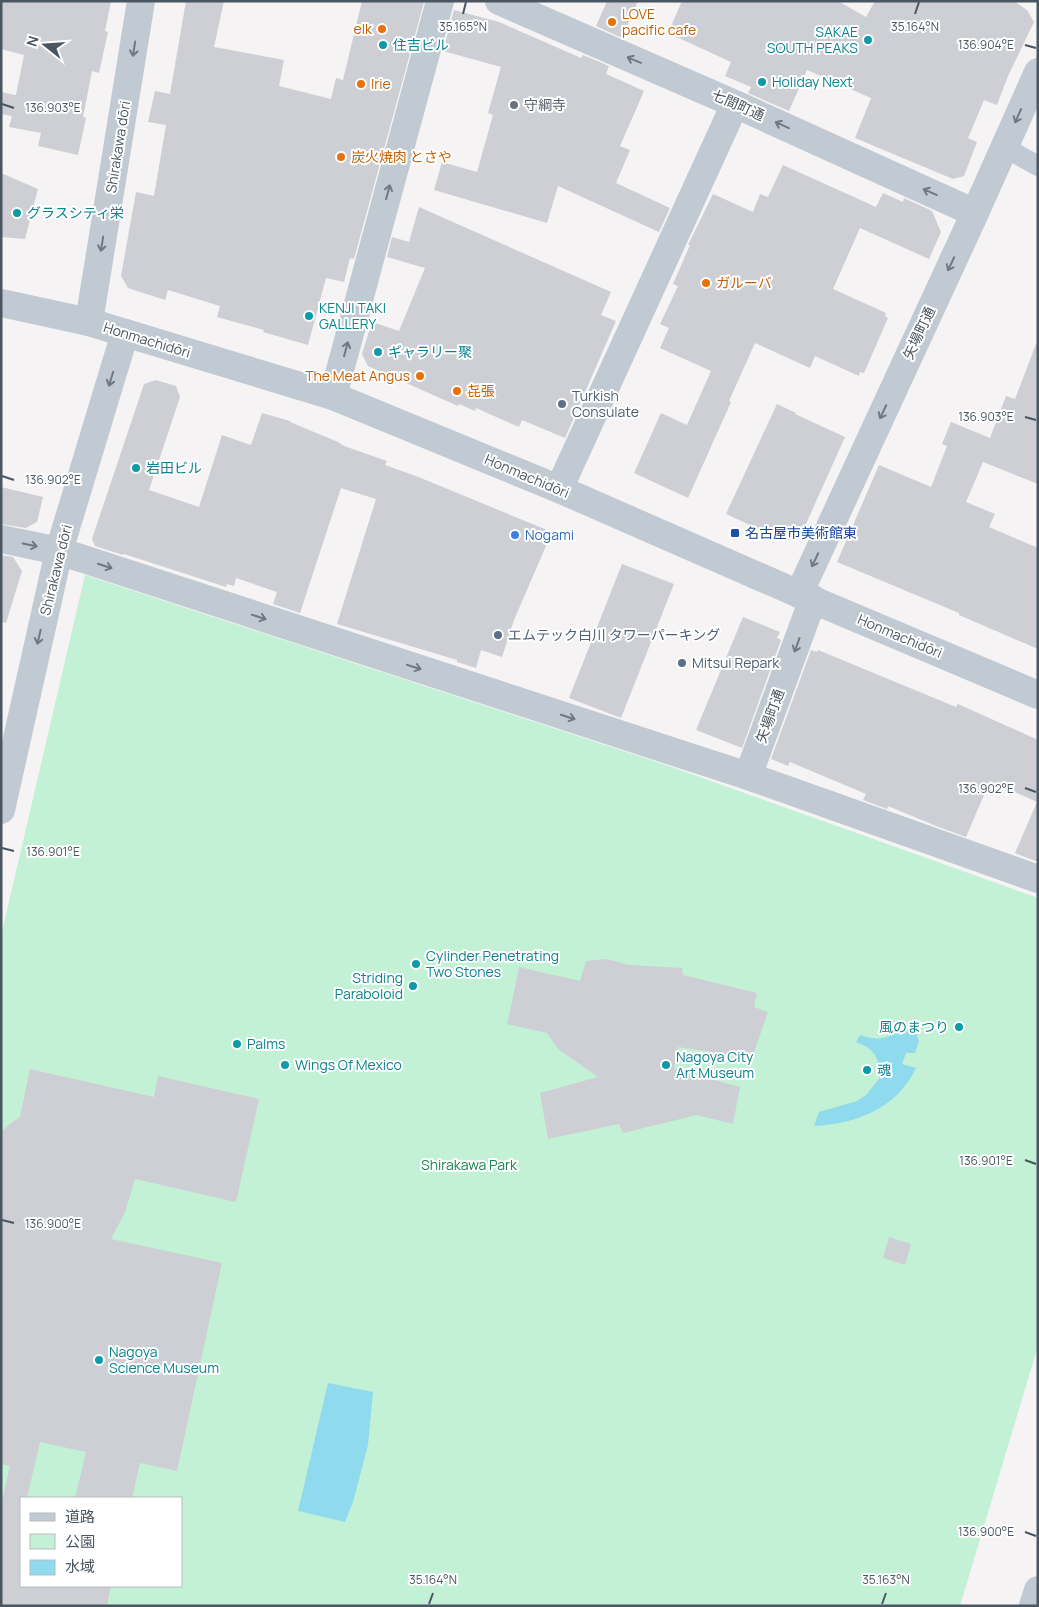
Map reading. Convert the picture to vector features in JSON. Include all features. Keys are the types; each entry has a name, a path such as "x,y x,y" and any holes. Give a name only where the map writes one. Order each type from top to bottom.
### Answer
{"street":[{"name":"Shirakawa dōri","path":"89,322 141,1"},
{"path":"333,396 440,1"},
{"name":"七間町通","path":"500,1 975,212"},
{"name":"矢場町通","path":"748,776 806,596 1038,72"},
{"path":"559,489 735,104"},
{"path":"1004,147 1038,166"},
{"name":"Honmachidōri","path":"1,303 89,322 333,396 559,489 1038,694"},
{"name":"Shirakawa dōri","path":"1,810 9,736 58,551 125,333"},
{"path":"1,539 58,551 748,776 1038,879"},
{"path":"1033,1606 1038,1590"}],"green space":[{"name":"Shirakawa Park","path":"85,575 669,766 1038,898 1038,1346 960,1606 1,1606 1,936"}],"water":[{"path":"907,1029 916,1033 919,1041 915,1053 906,1053 902,1064 916,1068 898,1094 874,1111 860,1117 830,1125 814,1126 819,1112 857,1101 866,1095 879,1079 877,1060 873,1052 856,1042 860,1035 872,1038 888,1037"},
{"path":"328,1383 373,1392 368,1445 353,1502 345,1522 298,1511"}],"building":[{"path":"1,1 111,1 105,31 108,32 99,73 92,71 83,117 86,118 78,155 38,146 41,133 9,127 12,116 1,114 1,92 16,95 24,55 1,49"},
{"path":"186,1 224,1 214,47 284,60 279,86 331,99 336,78 343,80 362,1 424,2 354,259 350,258 344,282 326,278 308,345 217,317 220,306 168,290 165,300 128,288 121,276 136,192 154,196 166,125 148,122 155,91 170,94"},
{"path":"607,1 638,1 622,38 596,26"},
{"path":"682,1 838,1 866,17 875,1 1014,1 1027,10 1034,22 1008,76 997,105 984,100 968,138 977,142 964,176 953,179 855,138 871,98 807,70 789,111 748,93 751,87 725,76 731,62 668,33"},
{"path":"454,10 499,22 581,58 583,55 609,66 606,74 644,91 620,146 630,150 616,183 670,208 659,232 558,186 547,223 434,190 442,162 477,172 493,115 488,113 501,67 443,51"},
{"path":"783,165 876,207 883,193 903,202 904,198 932,211 941,232 929,259 860,228 833,289 886,313 885,316 888,318 864,373 860,372 859,376 815,356 810,368 755,343 688,498 634,473 661,413 687,425 711,371 660,348 669,328 660,324 678,286 673,284 690,245 688,245 713,194 753,212 760,194 768,197"},
{"name":"グラスシティ栄","path":"1,173 38,189 25,239 1,237"},
{"path":"419,207 611,292 601,315 616,321 565,438 522,420 519,427 476,408 475,411 459,404 458,406 368,366 362,354 372,322 399,331 425,268 387,257 392,237 409,242"},
{"path":"1036,344 1038,344 1038,484 983,462 966,502 995,514 989,527 1038,548 1038,649 959,615 959,613 837,562 879,465 931,487 947,446 942,444 951,422 990,438 1006,396 1015,399"},
{"path":"156,380 176,386 180,397 149,490 199,507 222,435 251,445 262,413 290,421 344,446 387,461 385,465 552,532 514,620 502,657 481,650 476,668 457,662 457,660 337,624 376,499 341,488 300,613 273,604 277,592 236,578 234,586 227,584 226,587 95,546 92,539 144,384"},
{"path":"777,404 845,437 801,535 789,540 764,529 763,531 726,514"},
{"path":"1,487 43,497 37,522 26,528 1,524"},
{"path":"1,555 13,557 22,571 6,623 1,622"},
{"path":"622,564 674,584 621,718 569,698"},
{"path":"743,617 780,632 777,638 781,640 742,748 696,730"},
{"path":"811,650 817,652 818,650 956,707 958,704 1038,740 1038,862 1015,853 1037,802 990,781 966,837 888,806 887,809 863,800 866,794 790,762 788,766 771,759"},
{"name":"Nagoya City Art Museum","path":"606,959 630,965 682,968 683,975 757,993 754,1007 768,1012 752,1058 678,1047 674,1069 740,1087 733,1124 697,1115 623,1133 619,1124 548,1139 540,1093 598,1077 558,1049 547,1033 507,1024 519,967 580,981 586,961"},
{"path":"30,1069 154,1097 158,1076 259,1099 236,1202 135,1179 125,1212 111,1239 222,1263 177,1471 140,1463 132,1497 75,1497 86,1452 40,1442 27,1497 20,1497 20,1587 111,1587 107,1606 1,1606 1,1505 10,1466 1,1464 1,1132 20,1117"},
{"path":"889,1237 911,1244 905,1265 883,1258"}],"place":[{"name":"LOVE pacific cafe","path":"612,22"},
{"name":"elk","path":"382,29"},
{"name":"SAKAE SOUTH PEAKS","path":"868,40"},
{"name":"住吉ビル","path":"383,45"},
{"name":"Holiday Next","path":"762,82"},
{"name":"Irie","path":"361,84"},
{"name":"守綱寺","path":"514,105"},
{"name":"炭火焼肉 とさや","path":"341,157"},
{"name":"グラスシティ栄","path":"17,213"},
{"name":"ガルーバ","path":"706,283"},
{"name":"KENJI TAKI GALLERY","path":"309,316"},
{"name":"ギャラリー聚","path":"378,352"},
{"name":"The Meat Angus","path":"420,376"},
{"name":"㐂張","path":"457,391"},
{"name":"Turkish Consulate","path":"562,404"},
{"name":"岩田ビル","path":"136,468"},
{"name":"名古屋市美術館東","path":"735,533"},
{"name":"Nogami","path":"515,535"},
{"name":"エムテック白川 タワーパーキング","path":"498,635"},
{"name":"Mitsui Repark","path":"682,663"},
{"name":"Cylinder Penetrating Two Stones","path":"416,964"},
{"name":"Striding Paraboloid","path":"413,986"},
{"name":"風のまつり","path":"959,1027"},
{"name":"Palms","path":"237,1044"},
{"name":"Wings Of Mexico","path":"285,1065"},
{"name":"Nagoya City Art Museum","path":"666,1065"},
{"name":"魂","path":"867,1070"},
{"name":"Nagoya Science Museum","path":"99,1360"}]}
